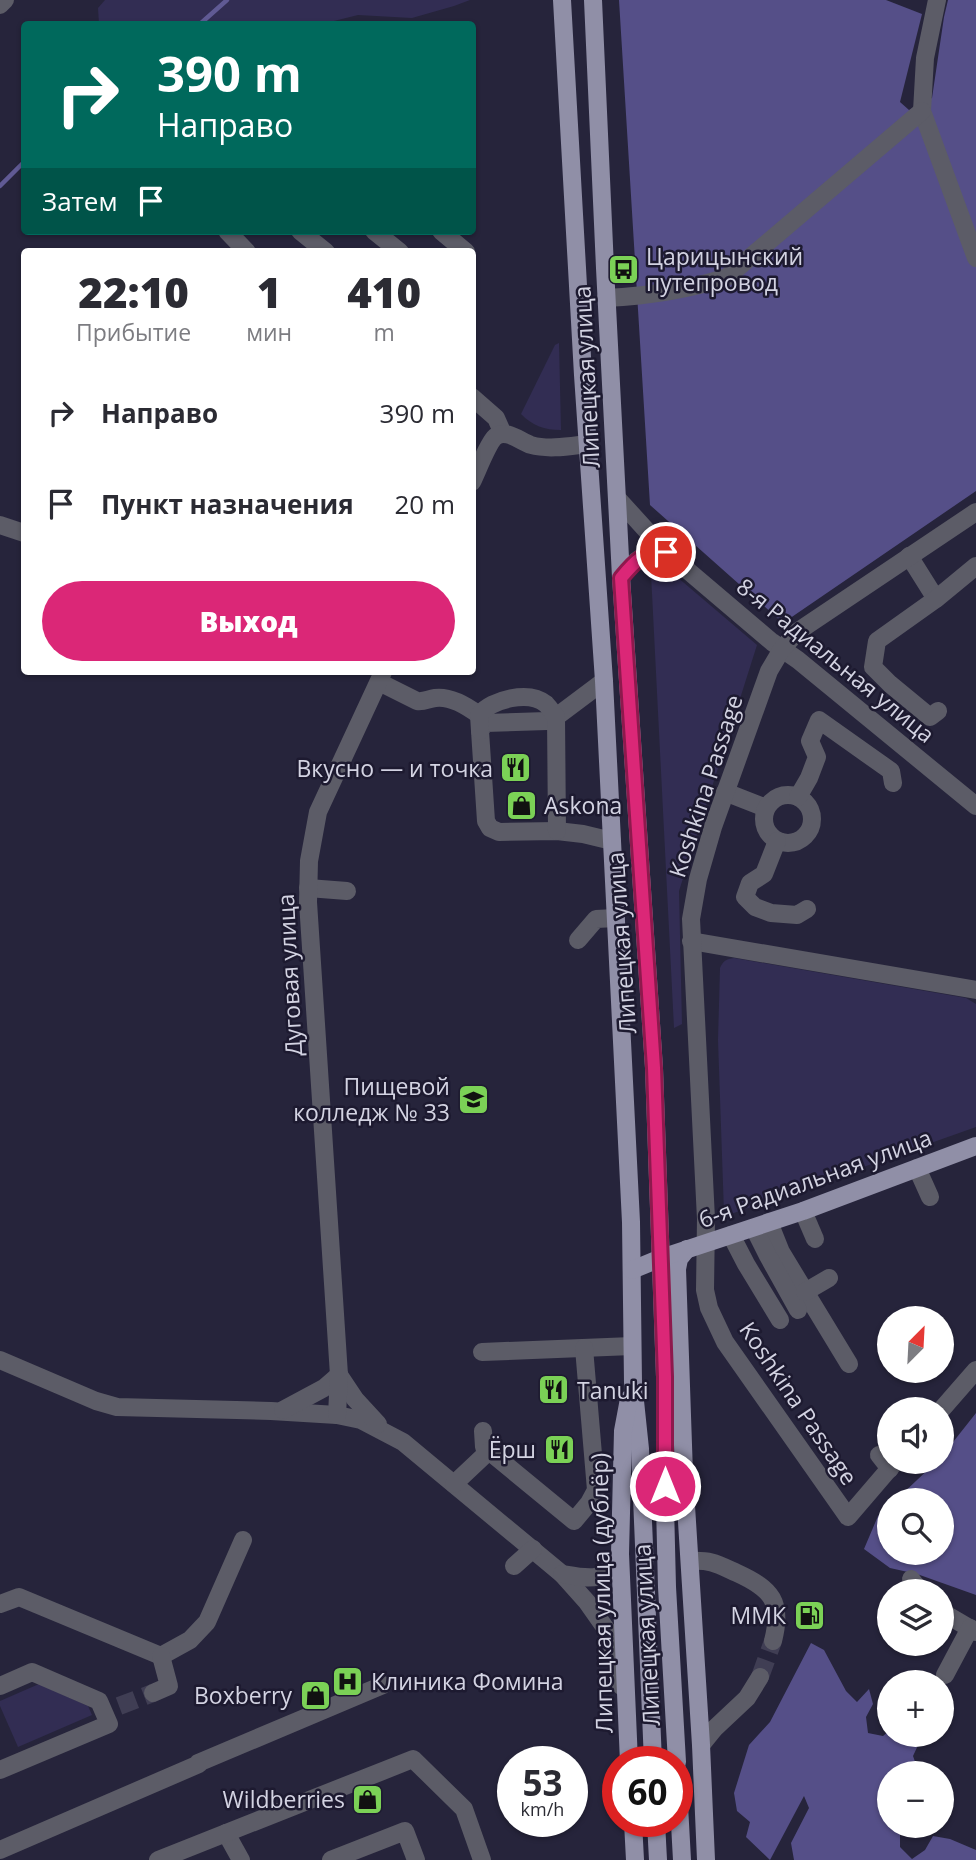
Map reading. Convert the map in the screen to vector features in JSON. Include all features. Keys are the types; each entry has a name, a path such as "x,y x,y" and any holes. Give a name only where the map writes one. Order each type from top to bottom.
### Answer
{"main road":[{"name":"Липецкая улица","path":"562,0 587,444 604,681 630,1193 633,1382 640,1449 652,1746"},
{"name":"Липецкая улица","path":"593,0 621,578 654,1068 665,1377 667,1573 676,1746"},
{"name":"6-я Радиальная улица","path":"632,1270 803,1211 976,1146"},
{"path":"687,1249 679,1259 677,1269 684,1474 706,1860"},
{"path":"665,1377 684,1474"},
{"name":"Липецкая улица (дублёр)","path":"628,1746 620,1554 623,1431 633,1382"},
{"path":"633,1837 635,1860"},
{"path":"657,1837 658,1860"},
{"path":"681,1837 682,1860"}],"street":[{"path":"0,5 5,0"},
{"path":"937,0 925,58 922,111 976,258"},
{"path":"606,298 650,295 701,286 727,277 922,111"},
{"path":"230,235 243,248"},
{"path":"305,235 321,248"},
{"path":"379,235 395,248"},
{"path":"446,235 461,248"},
{"path":"476,400 496,418 503,434"},
{"path":"476,474 491,443 496,436 503,434 544,447 587,444"},
{"name":"8-я Радиальная улица","path":"617,498 666,552 976,806"},
{"name":"Koshkina Passage","path":"879,1474 848,1517 725,1342 709,1308 705,1290 706,1219 691,919 698,879 725,792 769,671 782,649 797,632 976,512"},
{"path":"0,525 21,532"},
{"path":"621,578 636,560 644,555 666,552"},
{"path":"909,556 936,599"},
{"path":"938,712 930,717 873,667 877,641 936,599 976,566"},
{"path":"381,677 417,701 436,698 468,706 482,723"},
{"name":"Дуговая улица","path":"337,1415 339,1374 308,888 309,861 318,812 381,677"},
{"path":"551,719 604,681"},
{"path":"557,831 551,719 545,703 530,697 504,699 490,704 482,723 486,821 490,828 499,832 557,831 612,841"},
{"path":"798,797 817,757 810,741 819,720 891,771 893,783"},
{"path":"725,792 766,808"},
{"path":"780,796 798,797 807,804 812,814 812,825 807,835 799,841 788,844 777,841 769,835 765,827 766,808 780,796"},
{"path":"777,841 764,874 750,883 745,897 755,907 771,913 797,915 807,909"},
{"path":"308,888 347,891"},
{"path":"578,940 596,919 616,918"},
{"path":"691,941 976,990"},
{"path":"917,1168 930,1197"},
{"path":"803,1211 815,1239"},
{"path":"761,1225 781,1252 849,1364"},
{"path":"761,1225 768,1256 798,1310"},
{"path":"731,1235 780,1320"},
{"path":"805,1292 829,1278"},
{"path":"482,1352 632,1346"},
{"path":"483,1431 484,1447 488,1451 574,1521 596,1490 584,1348"},
{"path":"0,1360 96,1401 117,1407 337,1415 361,1420 384,1431 403,1442 533,1549 562,1574 587,1602 606,1629 611,1642 625,1703"},
{"path":"952,1397 976,1370"},
{"path":"280,1411 324,1388 339,1374 355,1399 384,1431"},
{"path":"454,1484 488,1451"},
{"path":"162,1656 190,1640 206,1622 243,1540"},
{"path":"514,1566 533,1549"},
{"path":"562,1574 591,1578 604,1575 613,1567 620,1554"},
{"path":"690,1561 708,1560 754,1581 769,1591 775,1605 777,1624 772,1641"},
{"path":"0,1604 19,1597 162,1656"},
{"path":"948,1670 973,1630 954,1619"},
{"path":"153,1693 170,1686 162,1656"},
{"path":"0,1686 32,1672 112,1709 109,1724 0,1770"},
{"path":"701,1745 747,1698 760,1677"},
{"path":"0,1850 383,1685"},
{"path":"158,1860 413,1759 464,1808 482,1860"},
{"path":"331,1860 405,1831 416,1860"},
{"path":"226,1833 241,1860"}],"shaded area":[{"path":"105,0 470,0 412,18 358,15 334,21 99,21 98,8"},
{"path":"619,0 886,0 922,14 900,102 909,110 932,98 948,0 976,0 976,491 783,623 650,505"},
{"path":"559,343 561,430 539,426 521,414 555,345"},
{"path":"650,554 757,645 679,891 682,1024 674,1028"},
{"path":"734,958 966,998 976,1004 976,1127 731,1214 724,1213 718,1040 720,968 725,961"},
{"path":"976,1413 976,1595 954,1587 954,1579 931,1579 886,1565 954,1565 954,1488 909,1488 923,1474 954,1474 954,1441"},
{"path":"877,1518 877,1558 864,1549"},
{"path":"811,1643 824,1650 846,1691 857,1702 869,1689 873,1704 866,1717 868,1733 877,1735 877,1747 917,1747 913,1756 915,1761 877,1761 877,1838 900,1838 900,1847 912,1859 925,1850 932,1838 950,1839 976,1850 976,1860 794,1860 791,1843 809,1808 804,1796 770,1860 746,1837 750,1822 737,1811 734,1793 749,1745 770,1722"},
{"path":"39,1684 88,1706 92,1715 18,1747 0,1701"}],"waterway":[{"path":"203,21 227,0"},
{"path":"0,186 21,165"}],"tunnel":[{"path":"760,1677 773,1641"},
{"path":"119,1706 153,1693"}],"place":[{"name":"Царицынский путепровод","path":"623,269"},
{"name":"Вкусно — и точка","path":"516,768"},
{"name":"Askona","path":"521,805"},
{"name":"Пищевой колледж № 33","path":"473,1099"},
{"name":"Tanuki","path":"554,1390"},
{"name":"Ёрш","path":"559,1449"},
{"name":"ММК","path":"809,1615"},
{"name":"Клиника Фомина","path":"348,1681"},
{"name":"Boxberry","path":"315,1695"},
{"name":"Wildberries","path":"368,1799"}],"route":[{"path":"665,1486 665,1377 654,1068 621,578 636,560 644,555 666,552"}]}
